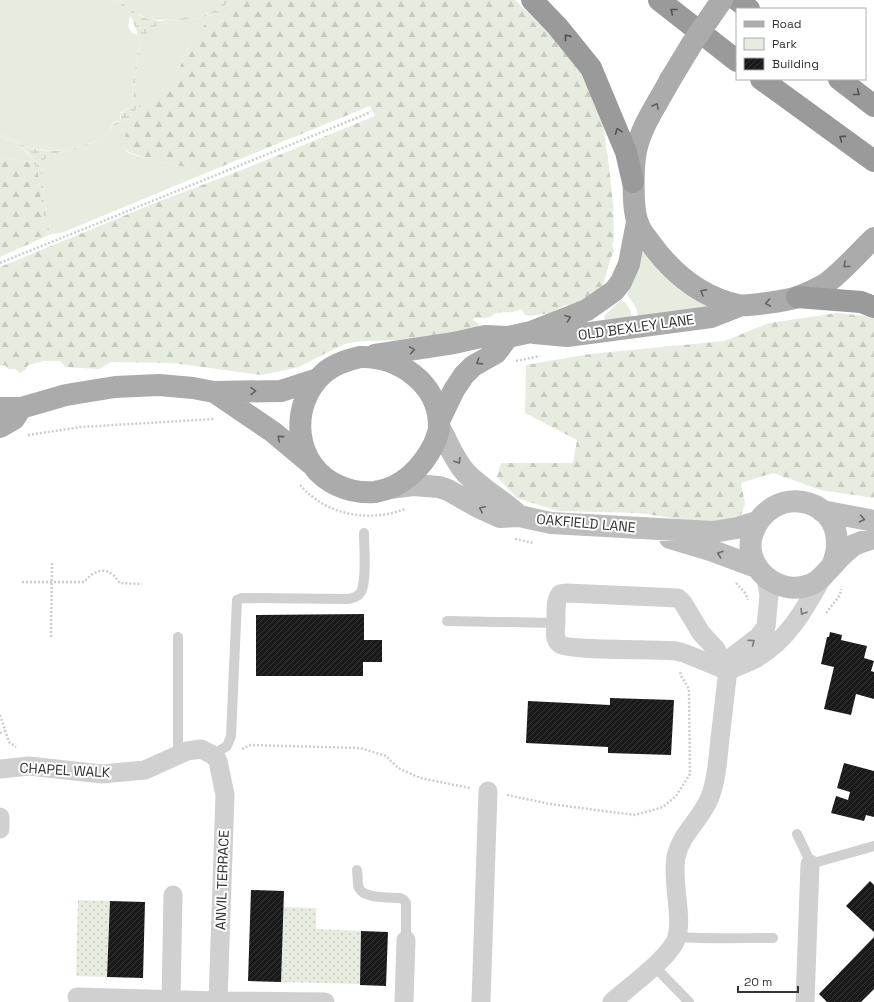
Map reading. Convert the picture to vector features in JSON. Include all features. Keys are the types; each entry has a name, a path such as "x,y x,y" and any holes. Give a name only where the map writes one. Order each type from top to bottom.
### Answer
{"highway":[{"path":"532,0 557,26 591,68 626,152 633,182"},
{"path":"659,0 736,60"},
{"path":"737,0 748,8"},
{"path":"762,80 874,161"},
{"path":"840,80 874,106"},
{"path":"797,297 861,302 874,307"}],"main road":[{"path":"722,0 693,42 670,80 650,116 640,138 634,162 633,182 637,222 670,267 688,282 704,293 739,306 764,304 797,297 827,282 874,238"},
{"name":"OLD BEXLEY LANE","path":"360,357 454,343 485,336 508,337 531,332 579,314 614,291 621,282 629,264 637,222"},
{"name":"OLD BEXLEY LANE","path":"531,332 567,336 711,317 739,306"},
{"path":"214,392 273,432 310,463 324,478 344,488 370,492 390,488 404,480 418,469 431,449 439,424 454,390 464,375 473,366 496,352 508,337"},
{"path":"310,463 304,449 300,423 305,400 318,379 332,367 342,362 360,357 374,357 397,365 412,374 431,394 436,407 439,424"},
{"path":"0,427 14,419 10,408 103,388 166,385 214,392 281,391 318,379"}],"street":[{"name":"OAKFIELD LANE","path":"439,424 456,458 465,472 482,488 507,504 519,516"},
{"name":"OAKFIELD LANE","path":"390,488 413,485 434,486 448,490 478,507 500,517 519,516 551,523 713,532 737,528 757,522"},
{"name":"OAKFIELD LANE","path":"761,572 751,552 750,539 757,522 772,507 784,502 797,501 810,504 822,510 874,521"},
{"path":"728,671 715,648 703,636 683,603 678,598 561,594 557,599 557,640 564,646 676,651 728,671 754,659 773,645 794,625 827,572 836,555 838,542 830,519 822,510"},
{"name":"OAKFIELD LANE","path":"653,529 670,538 710,550 761,572 775,584 799,588 811,584 827,572 855,545 874,538"},
{"path":"612,1002 654,966 675,943 679,924 675,884 676,861 682,841 704,810 713,787 717,769 728,671 733,656 758,637 766,627 769,595 761,572"},
{"name":"CHAPEL WALK","path":"0,769 28,766 102,774 145,770 187,751 201,749 215,758"},
{"name":"ANVIL TERRACE","path":"215,758 225,795 218,1001"},
{"path":"481,1002 488,791"},
{"path":"0,817 0,829"},
{"path":"805,1002 810,864"},
{"path":"171,999 174,895"},
{"path":"404,1002 406,940"},
{"path":"77,997 325,1002"}],"lane":[{"path":"215,758 228,746 231,736 237,600 242,598 356,598 361,592 364,580 364,533"},
{"path":"447,621 556,623"},
{"path":"178,637 178,755"},
{"path":"796,834 810,864 874,846"},
{"path":"358,870 359,888 367,896 400,898 404,900 406,903 406,940"},
{"path":"677,937 723,939 773,938"},
{"path":"654,966 689,1002"}],"path":[{"path":"0,262 371,112"},
{"path":"513,362 546,354"},
{"path":"51,637 52,560"},
{"path":"22,582 84,582 92,574 104,570 112,574 120,583 142,584"},
{"path":"0,715 10,743 21,748"},
{"path":"0,733 5,731"}],"green space":[{"path":"0,0 113,0 124,8 130,16 128,27 132,33 139,35 140,40 132,87 134,102 130,107 120,113 120,121 114,122 102,138 71,148 50,150 30,147 0,132"},
{"path":"113,0 118,0 142,17 160,21 206,14 217,10 224,0 229,0 220,12 215,14 200,18 170,21 151,28 143,38 140,46 134,89 137,98 141,99 136,109 128,119 116,125 108,136 102,140 73,150 51,154 42,162 44,201 52,234 49,235 41,204 38,172 31,156 26,151 0,136 0,132 27,147 45,151 54,151 92,142 105,135 113,125 120,121 120,114 134,102 132,87 140,40 132,19 124,8"},
{"path":"118,0 224,0 217,10 212,12 184,18 155,20 141,16"},
{"path":"229,0 237,0 223,21 219,23 206,23 192,42 178,71 178,82 165,87 154,98 139,106 123,142 123,146 128,153 151,160 195,169 201,175 64,232 52,234 44,201 42,162 51,154 73,150 102,140 108,136 116,125 128,119 136,109 140,99 137,98 134,89 140,46 143,38 151,28 170,21 200,18 215,14 220,12"},
{"path":"237,0 515,0 586,68 603,123 613,204 614,240 612,245 614,251 603,286 589,297 573,305 566,305 550,313 530,316 525,315 522,310 499,312 488,318 474,318 473,320 479,324 477,328 408,340 360,341 345,344 299,367 262,375 173,363 111,362 99,369 65,367 60,361 44,361 28,365 25,370 20,373 15,369 8,369 5,365 0,366 0,267 155,203 375,116 370,106 201,175 195,169 151,160 128,152 123,146 123,140 140,104 151,99 168,85 178,82 178,71 192,42 206,23 219,23 223,21"},
{"path":"0,136 24,150 35,163 0,158"},
{"path":"0,158 35,163 38,172 45,223 49,235 0,257"},
{"path":"643,251 645,251 663,274 673,283 707,305 707,307 638,316 636,308 627,294"},
{"path":"621,300 628,307 632,317 605,320 604,316"},
{"path":"837,313 874,317 874,498 821,490 773,473 741,483 745,504 741,515 712,524 639,513 558,511 517,498 497,477 501,463 573,463 577,440 525,413 526,365 590,354 724,341 769,323"},
{"path":"78,900 110,901 107,977 76,976"},
{"path":"283,907 316,908 316,929 361,931 360,984 281,982"}],"building":[{"path":"364,614 364,640 382,640 382,662 363,662 363,676 256,676 256,615"},
{"path":"830,632 842,635 841,640 867,646 864,658 874,661 871,671 874,672 874,699 856,694 851,715 824,709 834,667 821,664 827,637 829,637"},
{"path":"610,698 674,700 671,755 608,753 608,747 526,743 528,701 610,705"},
{"path":"844,763 874,771 874,817 866,815 864,821 831,813 836,796 848,800 850,792 837,788"},
{"path":"870,881 874,885 874,932 846,906"},
{"path":"251,890 284,891 281,982 248,981"},
{"path":"110,901 145,902 143,978 107,977"},
{"path":"361,931 388,932 386,986 360,985"},
{"path":"874,937 874,989 861,1002 827,1002 819,994"}]}
